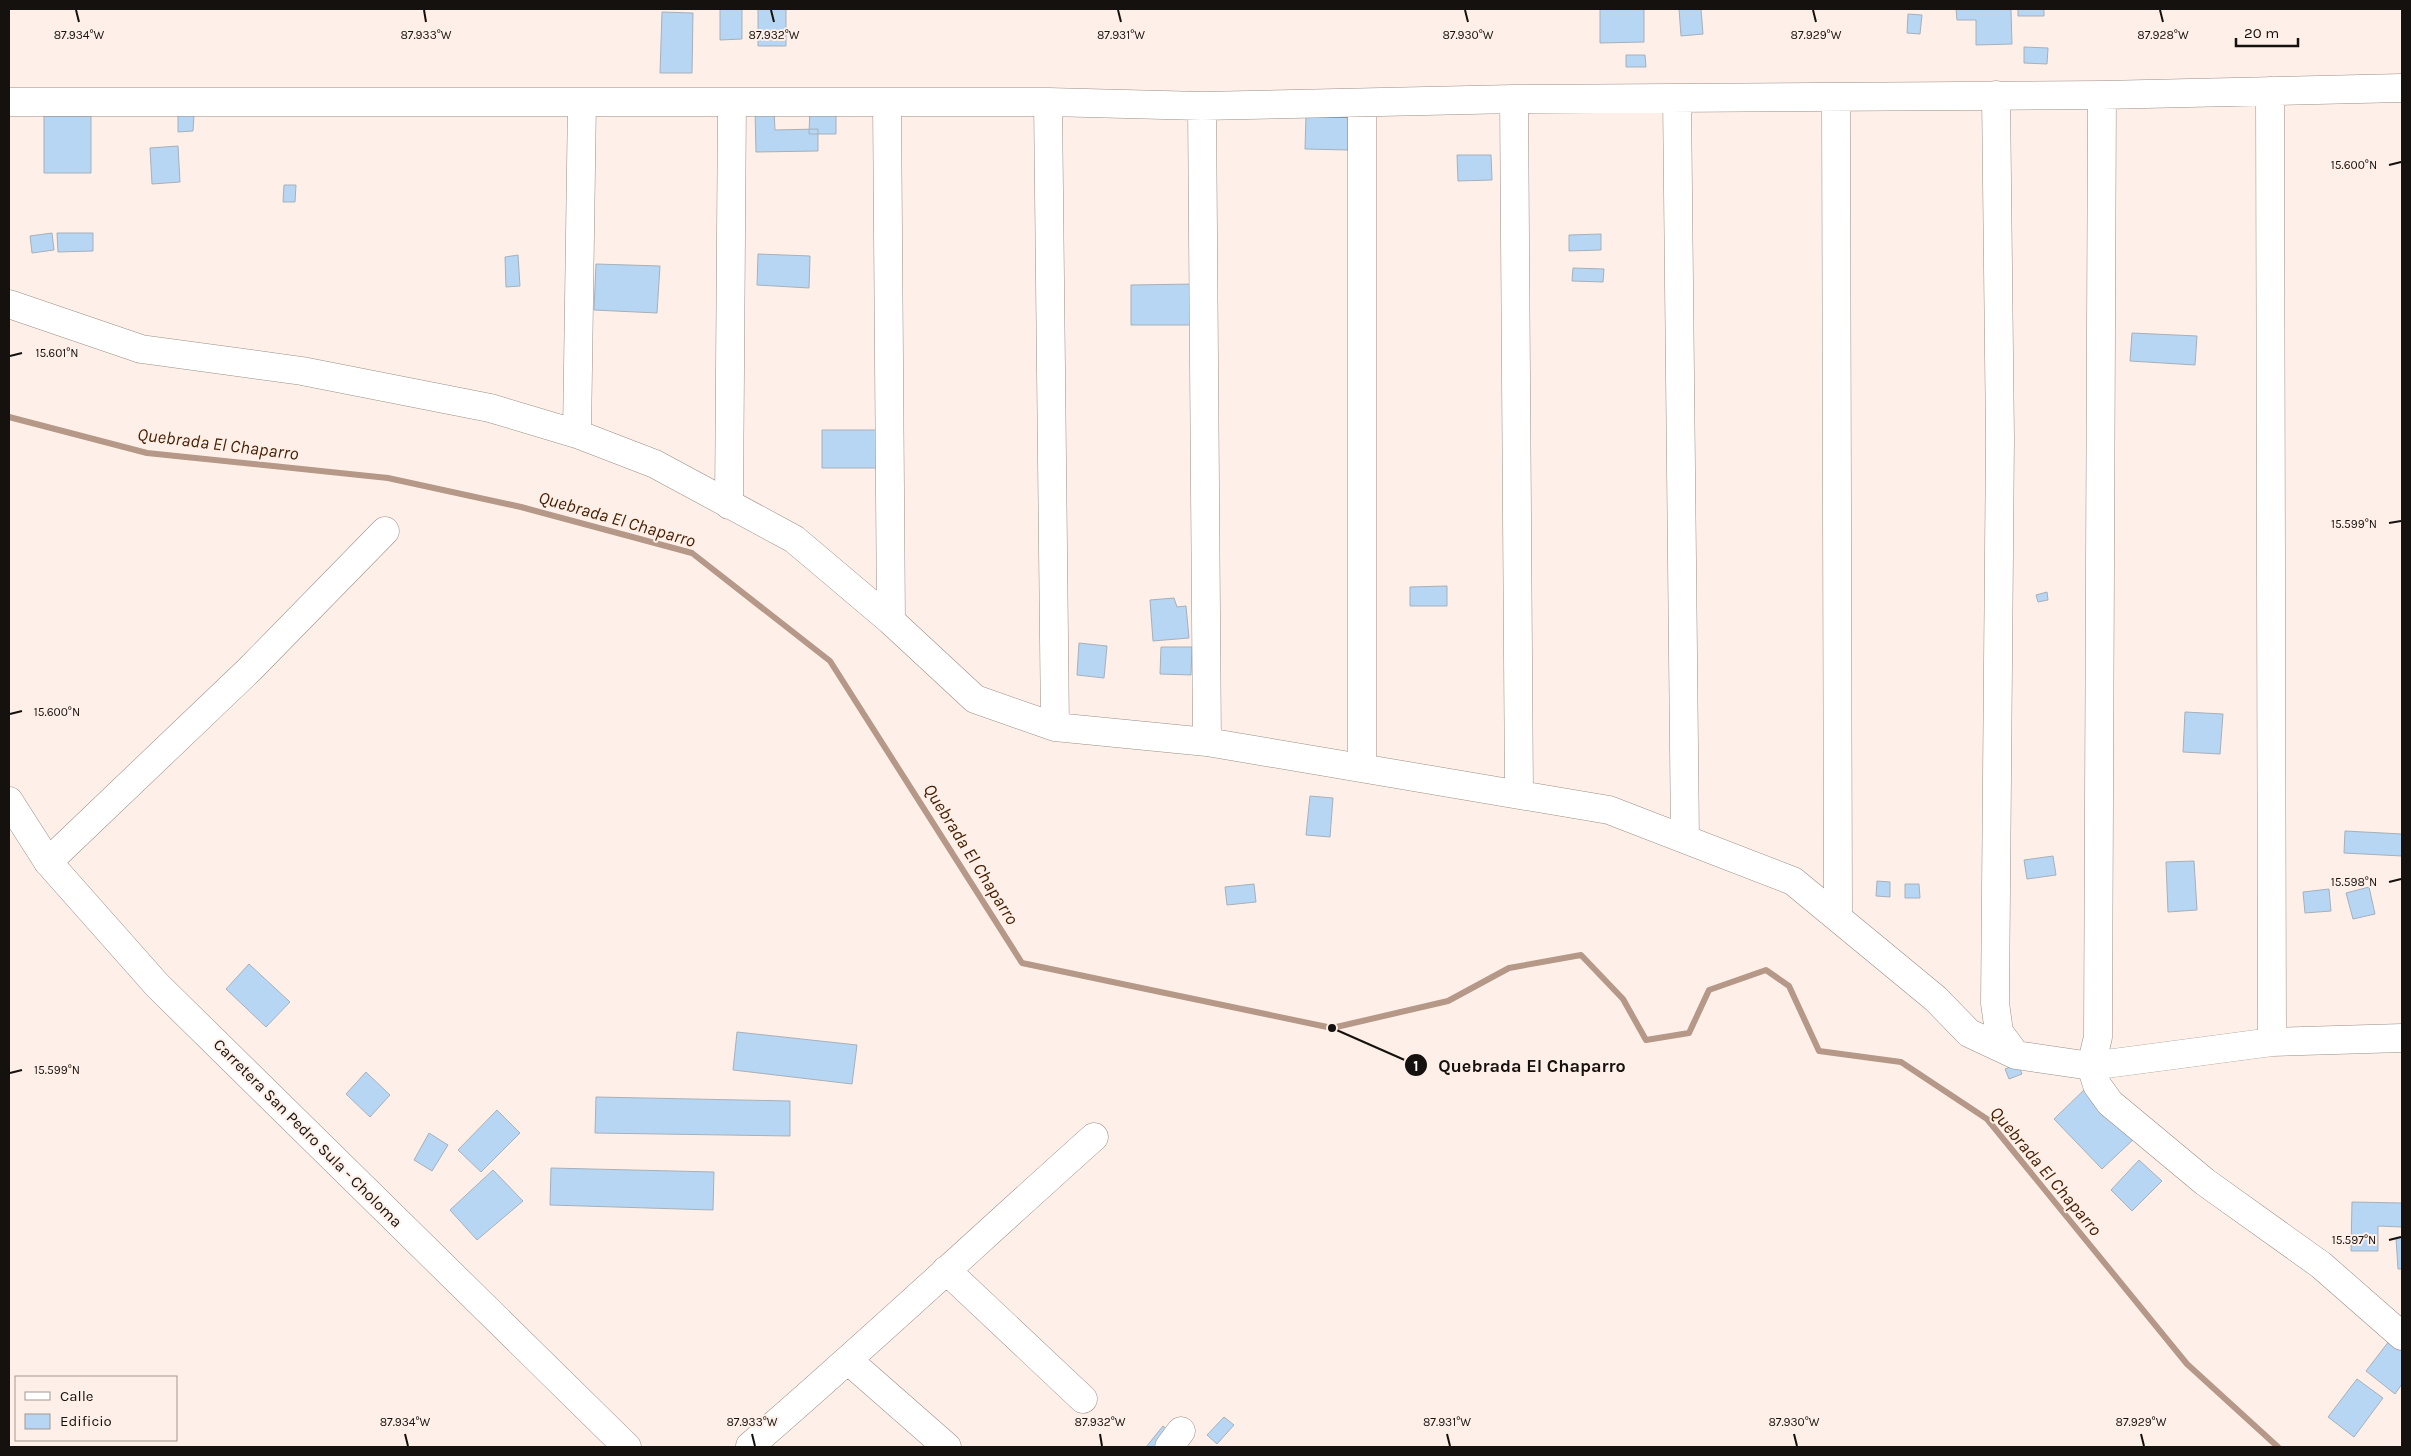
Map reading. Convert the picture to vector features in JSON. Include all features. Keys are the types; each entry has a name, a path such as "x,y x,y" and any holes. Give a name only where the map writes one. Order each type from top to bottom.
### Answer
{"street":[{"path":"9,102 1048,102 1202,106 1677,98 2102,95 2402,88"},
{"path":"2270,91 2272,1042"},
{"path":"2102,95 2098,1037 2091,1066 2097,1085 2110,1103 2205,1182 2321,1265 2402,1336"},
{"path":"1996,96 2000,439 1995,1003 1999,1032 2016,1055"},
{"path":"1836,97 1838,918"},
{"path":"1677,98 1685,839"},
{"path":"1514,100 1519,794"},
{"path":"577,434 582,102"},
{"path":"730,505 732,102"},
{"path":"887,102 891,621"},
{"path":"1048,102 1055,727"},
{"path":"1362,103 1362,768"},
{"path":"1202,106 1207,742"},
{"path":"9,304 141,349 302,371 490,408 577,434 655,464 794,539 891,621 975,699 1055,727 1207,742 1609,810 1793,880 1936,999 1969,1033 2016,1055 2091,1066 2272,1042 2402,1038"},
{"path":"48,862 250,670 385,530"},
{"name":"Carretera San Pedro Sula - Choloma","path":"9,801 48,862 157,985 627,1447"},
{"path":"752,1447 1094,1137"},
{"path":"946,1270 1082,1399"},
{"path":"849,1361 947,1447"}],"building":[{"path":"720,9 742,9 742,39 720,40"},
{"path":"758,9 786,9 786,46 758,46"},
{"path":"1600,9 1644,9 1644,42 1600,43"},
{"path":"1679,9 1701,9 1703,34 1681,36"},
{"path":"1956,9 2011,9 2012,44 1976,45 1976,20 1957,20"},
{"path":"2018,9 2044,9 2044,16 2018,16"},
{"path":"662,12 693,13 692,73 660,73"},
{"path":"1908,14 1922,15 1920,34 1907,33"},
{"path":"2024,47 2048,48 2047,64 2024,63"},
{"path":"1626,55 1645,55 1646,67 1626,67"},
{"path":"810,108 836,109 836,134 809,134"},
{"path":"755,110 774,110 775,130 818,129 818,151 756,152"},
{"path":"178,115 194,115 193,131 178,132"},
{"path":"1306,115 1348,116 1348,150 1305,149"},
{"path":"44,116 91,116 91,173 44,173"},
{"path":"178,146 180,182 152,184 150,148"},
{"path":"1457,155 1491,155 1492,180 1458,181"},
{"path":"284,185 296,185 295,202 283,202"},
{"path":"52,233 54,250 32,253 30,236"},
{"path":"57,233 93,233 93,251 58,252"},
{"path":"1601,234 1601,250 1569,251 1569,235"},
{"path":"758,254 810,256 809,288 757,285"},
{"path":"518,255 520,286 506,287 505,257"},
{"path":"596,264 660,266 657,313 594,310"},
{"path":"1573,268 1604,269 1603,282 1572,281"},
{"path":"1195,284 1195,325 1131,325 1131,285"},
{"path":"2132,333 2197,336 2195,365 2130,361"},
{"path":"822,430 877,430 877,468 822,468"},
{"path":"1447,586 1447,606 1410,606 1410,587"},
{"path":"2047,592 2048,600 2038,602 2036,595"},
{"path":"1174,598 1177,607 1186,606 1189,638 1153,641 1150,600"},
{"path":"1079,643 1107,646 1104,678 1077,675"},
{"path":"1161,647 1192,647 1191,675 1160,674"},
{"path":"2185,712 2223,714 2220,754 2183,752"},
{"path":"1310,796 1333,798 1330,837 1306,835"},
{"path":"2345,831 2402,834 2402,856 2344,853"},
{"path":"2053,856 2056,875 2027,879 2024,860"},
{"path":"2194,861 2197,910 2168,912 2166,862"},
{"path":"1877,881 1890,882 1890,897 1876,896"},
{"path":"1254,884 1256,902 1227,905 1225,887"},
{"path":"1905,884 1919,884 1920,898 1905,898"},
{"path":"2369,887 2375,914 2353,919 2346,893"},
{"path":"2329,889 2331,911 2305,913 2303,892"},
{"path":"249,964 290,1002 266,1027 226,989"},
{"path":"737,1032 857,1045 852,1084 733,1070"},
{"path":"2018,1064 2022,1074 2009,1079 2005,1069"},
{"path":"366,1072 390,1095 370,1117 346,1094"},
{"path":"2086,1088 2135,1138 2102,1169 2054,1119"},
{"path":"596,1097 790,1101 790,1136 595,1133"},
{"path":"497,1110 520,1133 481,1172 458,1150"},
{"path":"429,1133 448,1145 432,1171 414,1160"},
{"path":"2139,1160 2162,1181 2132,1211 2111,1190"},
{"path":"551,1168 714,1172 713,1210 550,1205"},
{"path":"493,1170 523,1201 477,1240 450,1210"},
{"path":"2352,1202 2402,1203 2402,1227 2378,1226 2378,1251 2351,1251"},
{"path":"2402,1237 2402,1269 2398,1269 2396,1238"},
{"path":"2393,1336 2402,1343 2402,1384 2395,1394 2366,1371"},
{"path":"2357,1379 2383,1398 2354,1437 2328,1417"},
{"path":"1224,1417 1234,1425 1217,1444 1207,1435"},
{"path":"1163,1426 1170,1432 1158,1447 1146,1447"}],"waterway":[{"name":"Quebrada El Chaparro","path":"9,417 147,453 388,478 521,507 692,553 830,661 1022,963 1332,1028 1448,1001 1509,968 1581,955 1623,999 1646,1040 1689,1033 1709,990 1766,970 1789,986 1819,1051 1901,1062 1987,1119 2187,1364 2278,1447"}],"place":[{"name":"Quebrada El Chaparro","path":"1332,1028"}]}
